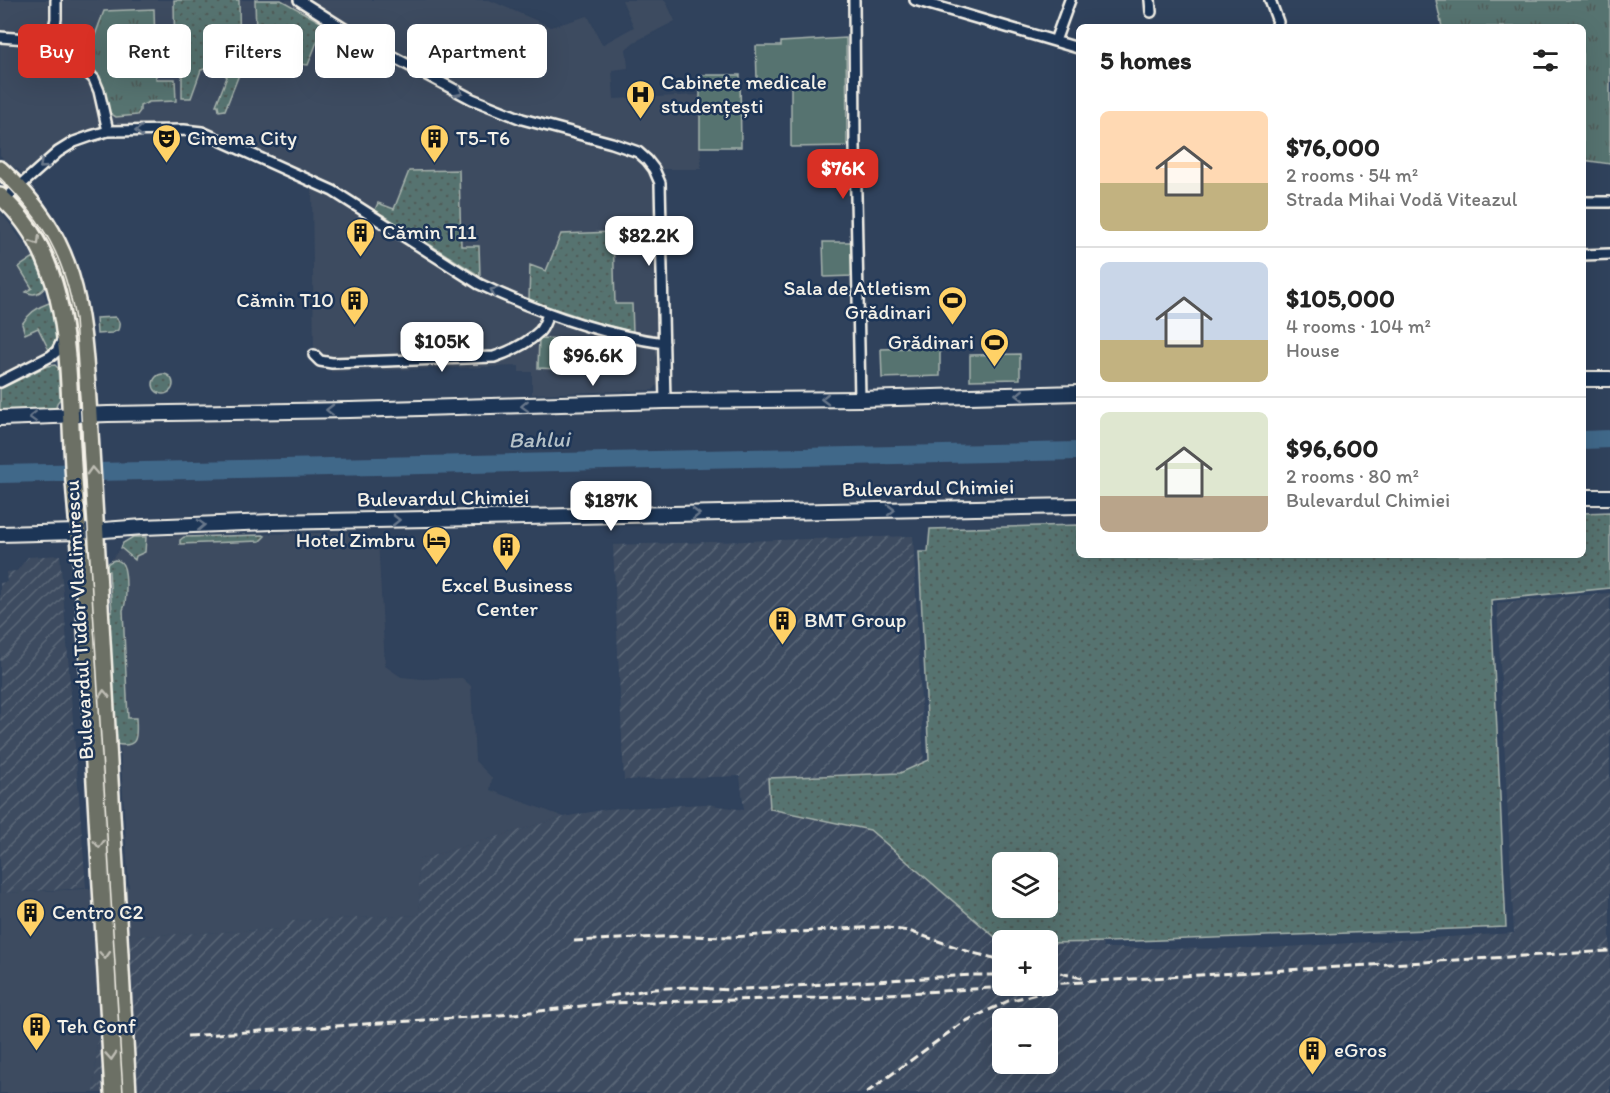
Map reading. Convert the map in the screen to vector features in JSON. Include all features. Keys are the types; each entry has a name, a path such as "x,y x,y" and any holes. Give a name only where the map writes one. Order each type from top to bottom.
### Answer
{"main road":[{"name":"Bulevardul Tudor Vladimirescu","path":"0,169 19,187 53,232 64,254 80,308 89,415 128,1093"},
{"name":"Bulevardul Tudor Vladimirescu","path":"2,198 16,211 41,248 58,292 65,334 75,507 83,575 113,1093"},
{"path":"1586,380 1610,379"},
{"path":"0,418 1076,393"},
{"path":"1586,498 1610,497"},
{"name":"Bulevardul Chimiei","path":"0,534 272,522 1076,506"}],"street":[{"path":"55,24 56,0"},
{"path":"299,0 365,42 472,99 522,119 638,152 647,160 660,183 665,401"},
{"path":"854,0 860,399"},
{"path":"915,0 1076,47"},
{"path":"1055,41 1071,0"},
{"path":"1149,0 1151,12"},
{"path":"1270,0 1277,24"},
{"path":"0,38 18,39"},
{"path":"93,78 99,91 108,131"},
{"path":"2,198 19,187 58,152 74,142 108,131 184,130 202,132 333,191 479,284 500,294 548,314 630,339 664,343"},
{"path":"1586,202 1610,202"},
{"path":"1586,255 1610,254"},
{"path":"314,355 320,361 332,363 494,357 509,352 540,331 548,314"},
{"path":"0,382 57,351 65,334"}],"shaded area":[{"path":"0,0 489,0 544,24 407,24 407,78 547,78 547,25 551,27 588,16 602,45 634,27 622,0 665,0 675,21 634,42 626,49 628,68 612,70 614,99 700,95 701,169 655,169 660,183 660,382 653,390 532,394 532,372 519,372 519,366 331,372 332,363 314,355 312,183 202,132 108,131 74,142 27,179 0,155"},
{"path":"0,211 34,257 43,277 46,286 43,291 49,303 57,339 34,365 0,382"},
{"path":"360,532 378,540 385,666 401,677 462,678 471,686 475,761 492,778 490,790 564,817 418,860 420,915 292,921 283,929 103,936 94,1093 0,1093 0,893 129,887 109,571 106,571 106,566 123,543 133,537"},
{"path":"913,536 924,767 1076,758 1103,948 1253,949 1514,933 1497,603 1610,593 1610,1093 94,1093 103,936 282,929 292,921 420,915 418,860 564,817 607,809 706,804 744,810 740,776 624,780 613,545"},
{"path":"60,555 86,888 0,893 0,583 7,582 6,572 17,571 28,557"}],"green space":[{"path":"174,0 239,0 239,24 203,24 203,70 191,98 182,98 182,78 191,78 191,24 174,24"},
{"path":"255,0 281,0 324,24 315,24 315,47 308,65 303,64 303,24 256,24"},
{"path":"1436,0 1610,0 1610,164 1586,160 1586,24 1441,24"},
{"path":"154,9 154,24 107,24 107,78 175,79 176,101 149,102 140,106 137,115 116,117 108,112 95,74 95,35 104,11"},
{"path":"846,38 847,146 791,147 791,81 757,80 756,46 781,46 781,42"},
{"path":"700,75 740,75 741,147 700,147"},
{"path":"227,78 238,78 225,110 219,111 216,105"},
{"path":"459,170 461,246 479,246 480,276 375,210 378,203 394,209 409,171"},
{"path":"613,232 615,304 632,304 633,332 529,300 530,265 546,271 561,234"},
{"path":"823,242 852,242 853,276 824,277"},
{"path":"34,257 46,286 40,292 32,294 26,292 32,288 19,267"},
{"path":"49,303 52,305 56,335 49,350 38,328 25,334 22,324 34,311"},
{"path":"115,317 119,323 118,330 112,333 97,334 96,318"},
{"path":"539,338 598,340 597,371 538,368"},
{"path":"940,347 940,376 882,378 881,349"},
{"name":"Grădinari","path":"1020,354 1020,379 970,380 970,355"},
{"path":"55,365 58,368 60,399 56,408 0,411 0,389 47,366"},
{"path":"163,374 170,377 173,384 170,391 163,394 156,391 153,384 156,377"},
{"path":"1610,512 1610,588 1491,600 1506,927 1058,943 1058,930 992,930 992,934 870,830 770,809 768,778 900,773 929,760 919,552 928,552 930,529 1076,525 1076,558 1586,558 1586,513"},
{"path":"265,536 260,541 180,544 180,540 184,537"},
{"path":"133,537 146,537 145,552 136,556 135,560 121,548 123,543"},
{"path":"115,560 120,561 125,574 126,595 123,610 128,718 136,718 135,740 129,745 115,744 107,612 112,612 109,571 106,569 108,564"}],"waterway":[{"name":"Bahlui","path":"1586,440 1610,439"},
{"name":"Bahlui","path":"0,474 1076,451"}],"tram line":[{"path":"0,178 29,210 50,242 65,277 75,319 123,1093"}],"railway":[{"path":"574,941 682,936 733,937 880,927 909,931 992,958"},
{"path":"1058,983 1610,951"},
{"path":"1058,973 1082,978"},
{"path":"610,996 684,987 729,990 992,975"},
{"path":"187,1036 514,1014 608,1003 815,998 992,988"},
{"path":"866,1093 962,1023 1008,1001 1028,996"}],"place":[{"name":"Cabinete medicale studențești","path":"640,120"},
{"name":"Cinema City","path":"166,164"},
{"name":"T5-T6","path":"435,164"},
{"name":"Cămin T11","path":"361,258"},
{"name":"Cămin T10","path":"355,326"},
{"name":"Sala de Atletism Grădinari","path":"952,326"},
{"name":"Grădinari","path":"995,368"},
{"name":"Hotel Zimbru","path":"436,566"},
{"name":"Excel Business Center","path":"507,572"},
{"name":"BMT Group","path":"783,646"},
{"name":"Centro C2","path":"31,938"},
{"name":"Teh Conf","path":"36,1052"},
{"name":"eGros","path":"1313,1076"}]}
